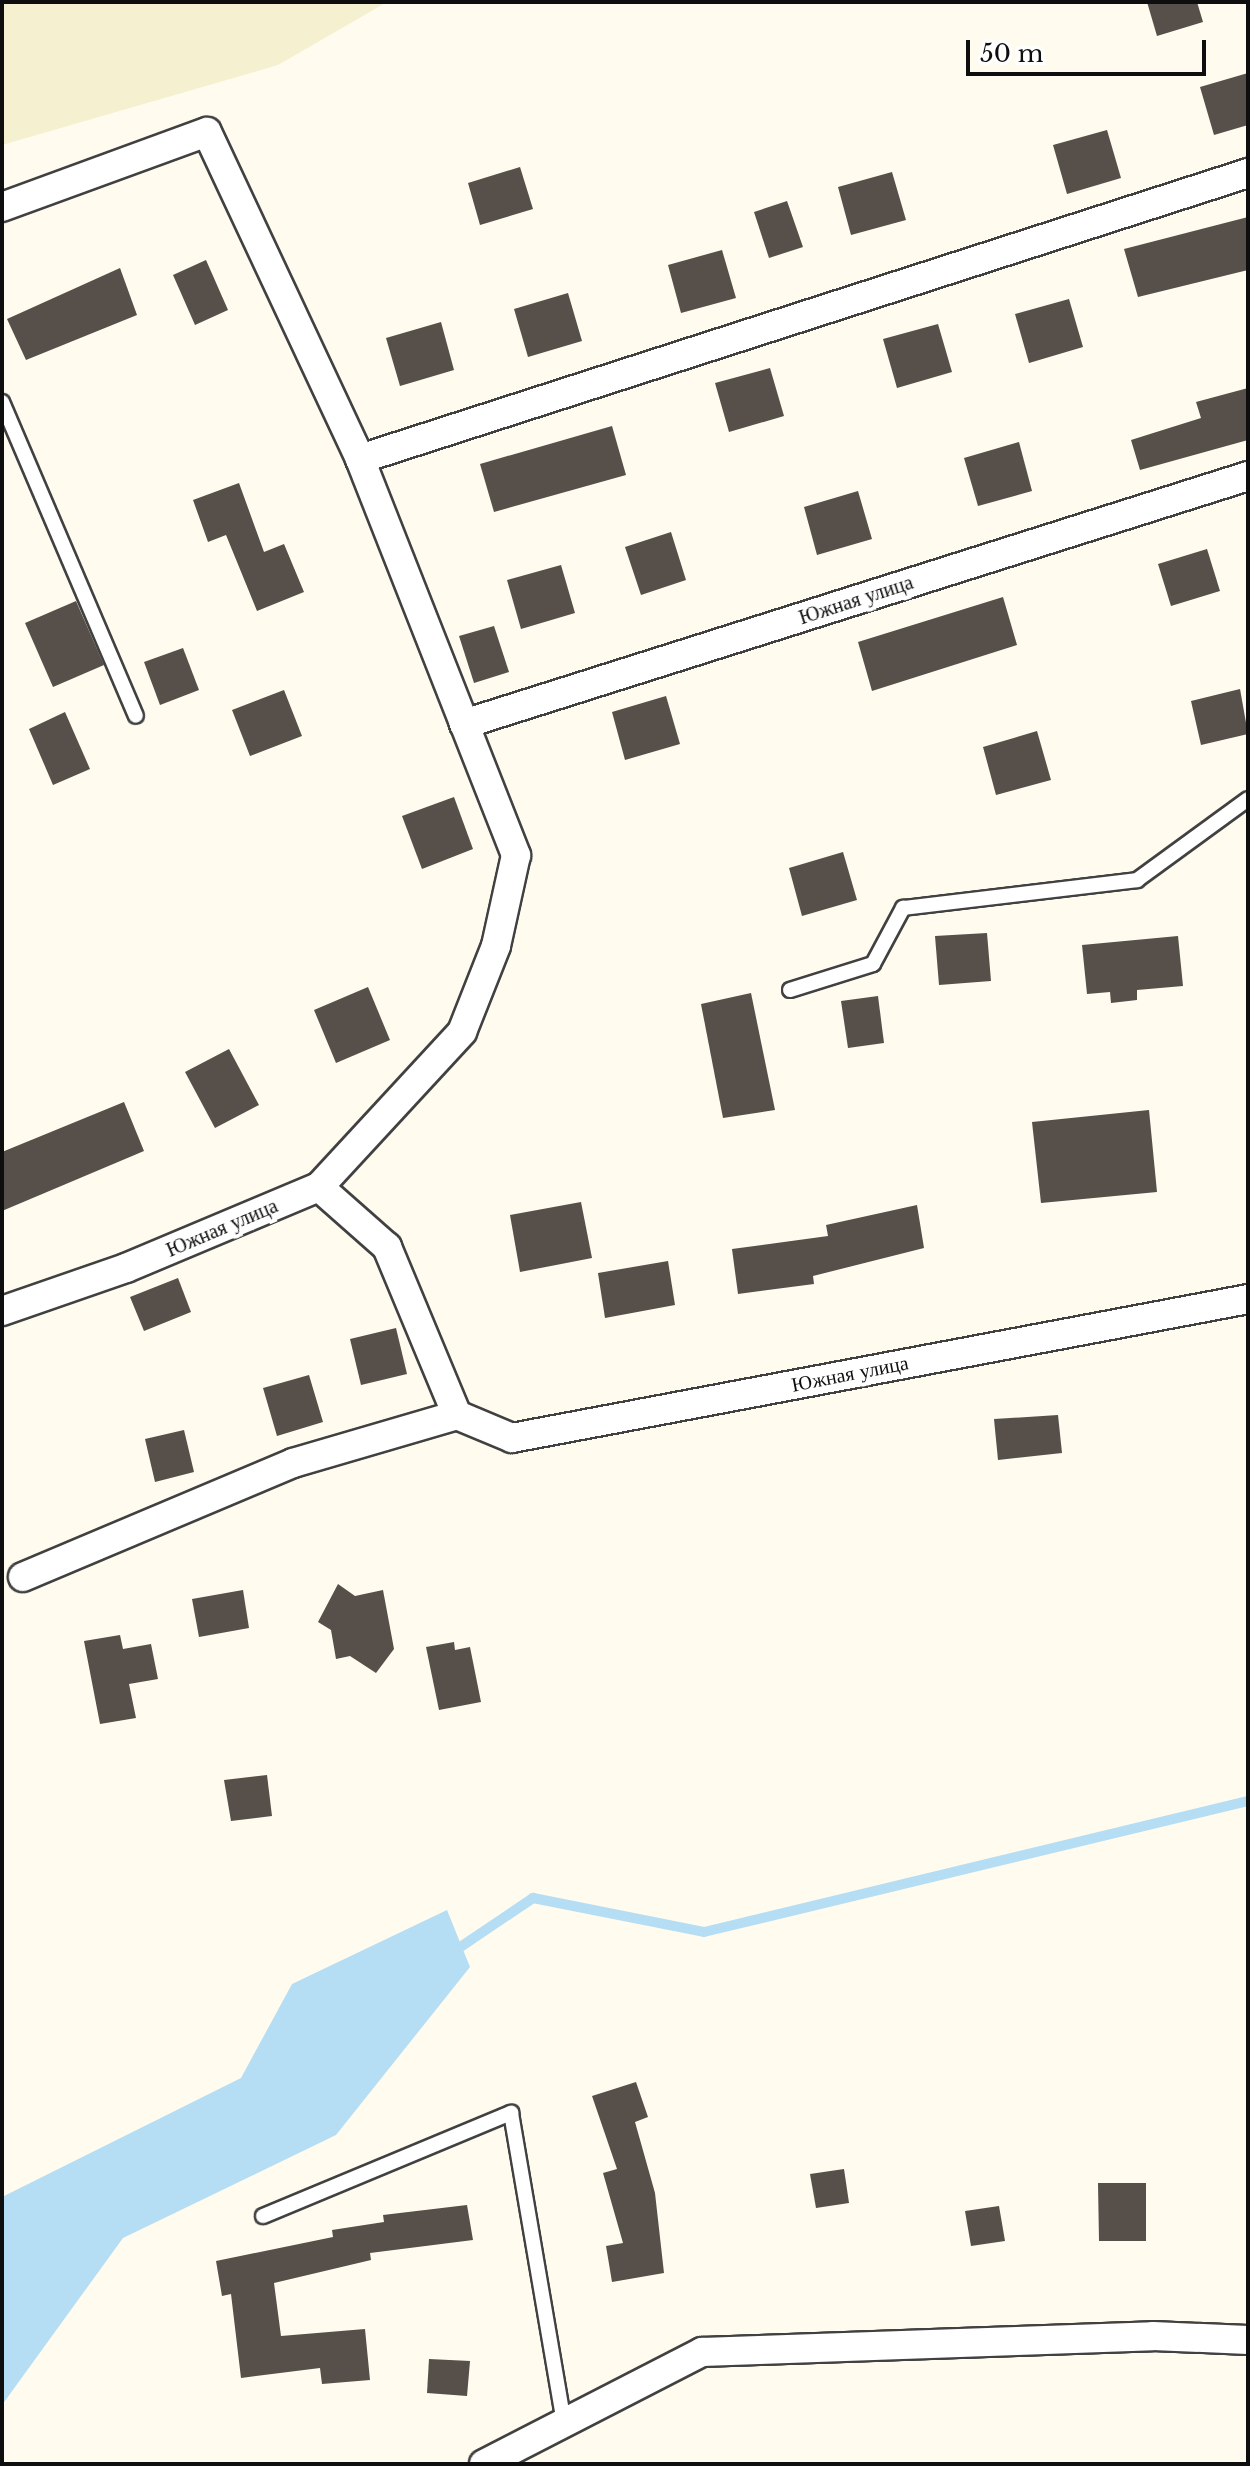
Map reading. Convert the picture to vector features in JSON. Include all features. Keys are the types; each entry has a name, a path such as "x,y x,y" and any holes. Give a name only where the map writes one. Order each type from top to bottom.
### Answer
{"street":[{"path":"2,207 207,132 360,459 516,855 496,946 462,1032 319,1187 387,1247 457,1415 293,1463 23,1577"},
{"path":"360,459 1248,173"},
{"name":"Южная улица","path":"464,724 1248,476"},
{"name":"Южная улица","path":"2,1311 126,1268 319,1187"},
{"name":"Южная улица","path":"457,1415 512,1438 1248,1299"},
{"path":"484,2464 702,2352 1153,2336 1248,2340"}],"lane":[{"path":"2,402 136,716"},
{"path":"790,990 873,964 903,908 1137,880 1248,799"},
{"path":"263,2216 511,2113 564,2423"}],"shaded area":[{"path":"2,2 387,2 278,65 2,145"}],"water":[{"path":"447,1910 470,1967 336,2135 123,2238 2,2405 2,2197 241,2078 292,1984"}],"building":[{"path":"1147,2 1197,2 1203,22 1157,36"},
{"path":"1248,73 1248,125 1214,135 1200,87"},
{"path":"1107,130 1121,178 1067,194 1053,145"},
{"path":"520,167 533,209 480,225 468,183"},
{"path":"892,172 906,220 851,235 838,187"},
{"path":"787,201 803,247 769,258 754,212"},
{"path":"1248,217 1248,270 1138,297 1124,249"},
{"path":"722,250 736,298 681,313 668,265"},
{"path":"206,260 228,310 195,325 173,275"},
{"path":"120,268 137,315 26,360 7,319"},
{"path":"568,293 582,341 528,357 514,309"},
{"path":"1069,299 1083,347 1029,363 1015,314"},
{"path":"441,322 454,370 400,386 386,338"},
{"path":"938,324 952,372 897,388 883,339"},
{"path":"770,368 784,416 729,432 715,383"},
{"path":"1248,388 1248,440 1140,470 1131,440 1201,418 1196,402"},
{"path":"612,426 626,475 494,512 480,464"},
{"path":"1019,442 1032,491 978,506 964,458"},
{"path":"239,483 264,552 284,544 304,592 257,611 226,535 208,542 193,500"},
{"path":"858,491 872,539 817,555 804,507"},
{"path":"671,532 686,580 641,595 625,547"},
{"path":"1207,549 1220,591 1171,606 1158,564"},
{"path":"561,565 575,613 521,629 507,580"},
{"path":"1003,597 1017,645 872,691 858,642"},
{"path":"76,601 104,665 53,687 25,623"},
{"path":"494,626 509,672 474,683 459,636"},
{"path":"183,648 199,690 160,705 144,662"},
{"path":"1240,689 1248,734 1201,745 1191,701"},
{"path":"284,690 302,736 250,756 232,710"},
{"path":"666,696 680,744 625,760 612,712"},
{"path":"65,712 90,769 53,785 29,729"},
{"path":"1037,731 1051,780 996,795 983,747"},
{"path":"454,797 473,849 422,869 402,816"},
{"path":"843,852 857,900 802,916 789,868"},
{"path":"987,933 991,981 939,985 935,936"},
{"path":"1178,936 1183,986 1137,990 1137,1000 1111,1003 1110,992 1087,994 1082,945"},
{"path":"368,987 390,1040 336,1063 314,1010"},
{"path":"751,993 775,1110 723,1118 701,1004"},
{"path":"878,996 884,1043 848,1048 841,1001"},
{"path":"229,1049 259,1105 215,1128 185,1072"},
{"path":"124,1102 144,1151 2,1211 2,1152"},
{"path":"1149,1110 1157,1192 1041,1203 1032,1122"},
{"path":"581,1202 592,1258 520,1272 510,1215"},
{"path":"917,1205 924,1248 813,1276 814,1284 738,1294 732,1249 828,1236 826,1225"},
{"path":"668,1261 675,1305 605,1318 598,1273"},
{"path":"178,1278 191,1312 144,1331 130,1297"},
{"path":"396,1328 407,1374 361,1385 350,1339"},
{"path":"309,1375 323,1422 277,1436 263,1388"},
{"path":"1058,1415 1062,1453 998,1460 994,1419"},
{"path":"184,1430 194,1472 155,1482 145,1439"},
{"path":"338,1584 355,1596 383,1590 394,1649 376,1673 350,1656 336,1659 331,1630 318,1622"},
{"path":"243,1590 249,1628 199,1637 192,1599"},
{"path":"120,1635 123,1649 151,1644 158,1679 129,1684 136,1718 100,1724 84,1641"},
{"path":"454,1642 455,1650 470,1647 481,1702 439,1710 426,1647"},
{"path":"267,1775 272,1816 231,1821 224,1780"},
{"path":"636,2082 648,2117 635,2122 655,2193 664,2273 612,2282 606,2246 623,2243 603,2173 617,2169 592,2096"},
{"path":"844,2169 849,2203 816,2208 810,2174"},
{"path":"1098,2183 1146,2183 1146,2241 1099,2241"},
{"path":"467,2205 473,2240 370,2253 371,2260 274,2283 281,2336 365,2329 370,2380 322,2384 320,2368 241,2378 231,2294 222,2296 216,2261 333,2237 332,2230 384,2222 383,2215"},
{"path":"999,2206 1005,2241 971,2246 965,2211"},
{"path":"429,2359 470,2361 467,2396 427,2393"}],"waterway":[{"path":"453,1952 533,1898 704,1932 1248,1801"}]}
